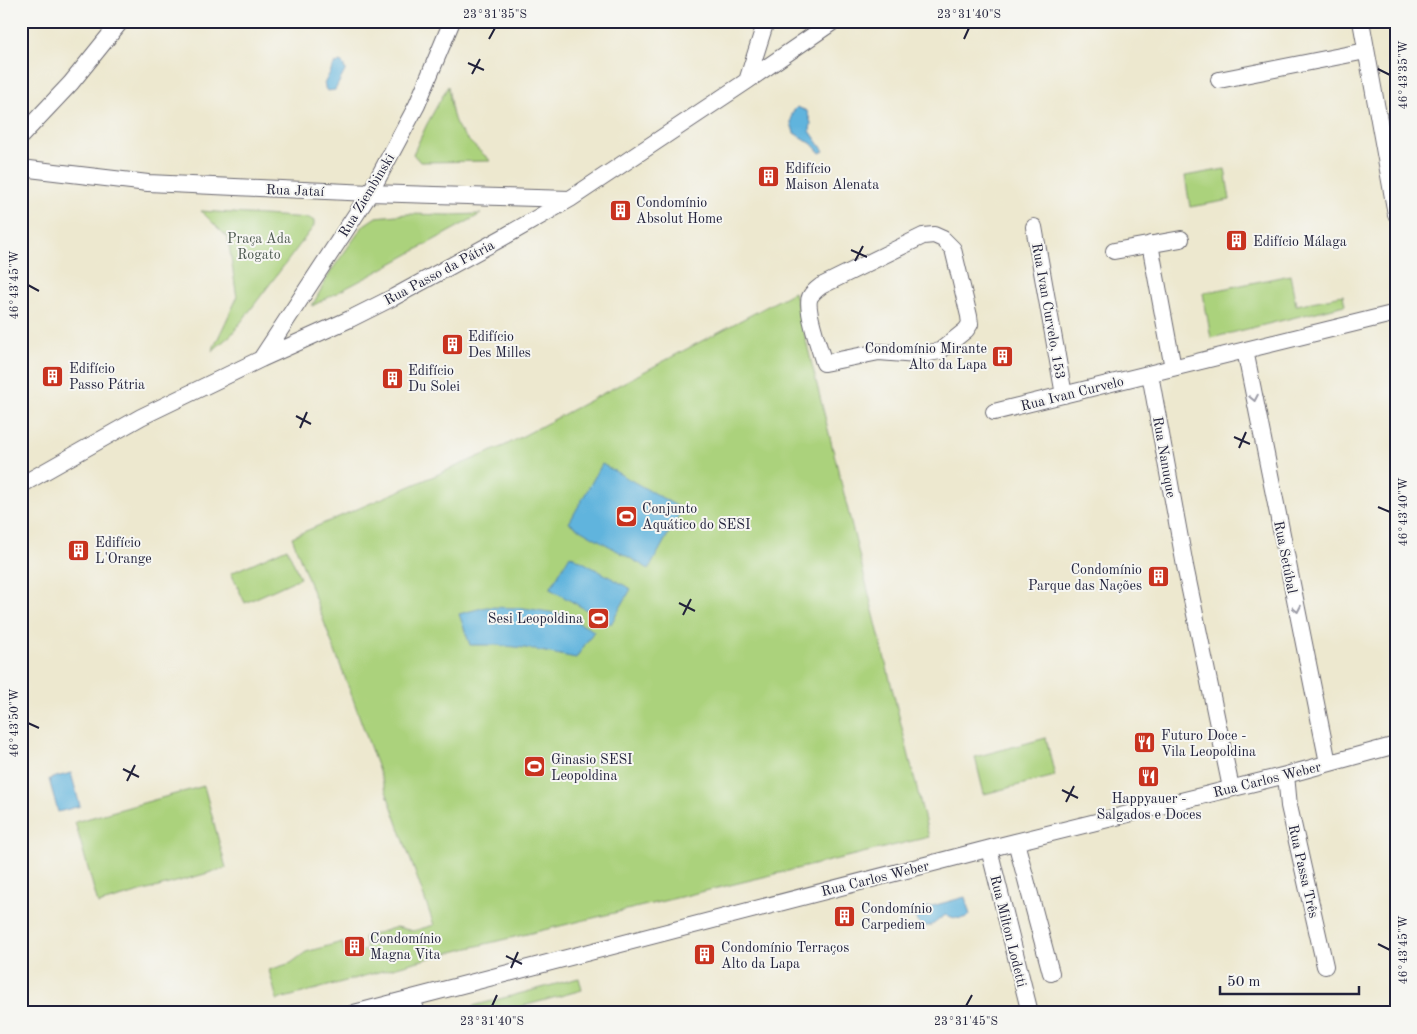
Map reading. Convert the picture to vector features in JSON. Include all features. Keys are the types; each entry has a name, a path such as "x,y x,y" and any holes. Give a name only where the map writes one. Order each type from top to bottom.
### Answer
{"street":[{"path":"21,136 71,82 121,21"},
{"name":"Rua Ziembinski","path":"261,359 370,193 417,105 452,21"},
{"path":"747,82 766,21"},
{"name":"Rua Passo da Pátria","path":"21,485 142,417 261,359 350,319 451,267 570,199 747,82 834,21"},
{"path":"1361,21 1396,214"},
{"path":"1219,80 1366,51"},
{"name":"Rua Jataí","path":"21,168 148,183 370,193 570,199"},
{"name":"Rua Ivan Curvelo, 153","path":"1034,227 1064,395"},
{"path":"934,235 943,239 953,249 970,324 962,335 940,351 917,355 879,352 824,363 808,302 810,296 821,286 923,236 934,235"},
{"path":"1114,252 1181,239"},
{"path":"1150,244 1173,368"},
{"path":"1150,374 1396,313"},
{"name":"Rua Setúbal","path":"1245,350 1328,763"},
{"name":"Rua Ivan Curvelo","path":"994,412 1150,374"},
{"name":"Rua Nanuque","path":"1150,374 1185,566 1230,788"},
{"name":"Rua Carlos Weber","path":"354,1013 414,1005 989,849 1396,746"},
{"name":"Rua Passa Três","path":"1286,775 1289,806 1325,966"},
{"path":"1016,842 1051,972"},
{"name":"Rua Milton Lodetti","path":"989,849 1030,1013"}],"green space":[{"path":"448,86 456,124 467,139 491,161 420,162 413,154"},
{"path":"1225,169 1230,200 1190,207 1185,176"},
{"name":"Praça Ada Rogato","path":"201,211 309,218 314,221 314,226 232,334 212,351 237,298 228,238"},
{"name":"Praça Ada Rogato","path":"407,214 481,214 312,306 331,271 364,225 376,217"},
{"path":"1290,275 1296,305 1343,295 1345,305 1211,338 1203,293"},
{"name":"Sesi Leopoldina","path":"794,292 929,837 444,954 277,1000 269,970 291,963 306,952 342,942 345,955 367,950 364,937 397,927 413,931 434,925 353,699 292,537 506,445"},
{"path":"287,548 300,578 245,603 231,573"},
{"path":"1046,738 1055,776 984,794 975,757"},
{"path":"204,786 226,868 98,904 75,822"},
{"path":"579,978 582,990 498,1013 475,1013 473,1006"}],"water":[{"path":"339,62 346,69 335,90 327,91 324,84 335,63"},
{"path":"797,107 807,111 811,123 810,131 824,151 820,153 812,144 794,133 791,123 792,113"},
{"name":"Conjunto Aquático do SESI","path":"602,464 682,509 649,569 569,523"},
{"path":"570,555 631,589 611,624 550,589"},
{"path":"486,607 524,608 562,614 594,631 576,658 525,648 470,645 459,614"},
{"path":"71,773 80,806 58,812 49,779"},
{"path":"965,897 970,915 967,917 958,918 946,915 930,926 917,922 914,911"}],"place":[{"name":"Edifício Maison Alenata","path":"769,176"},
{"name":"Condomínio Absolut Home","path":"620,210"},
{"name":"Edifício Málaga","path":"1237,241"},
{"name":"Edifício Des Milles","path":"452,344"},
{"name":"Condomínio Mirante Alto da Lapa","path":"1003,356"},
{"name":"Edifício Passo Pátria","path":"53,376"},
{"name":"Edifício Du Solei","path":"392,378"},
{"name":"Conjunto Aquático do SESI","path":"626,516"},
{"name":"Edifício L'Orange","path":"79,550"},
{"name":"Condomínio Parque das Nações","path":"1158,577"},
{"name":"Sesi Leopoldina","path":"599,618"},
{"name":"Futuro Doce - Vila Leopoldina","path":"1145,743"},
{"name":"Ginasio SESI Leopoldina","path":"535,767"},
{"name":"Happyauer - Salgados e Doces","path":"1149,776"},
{"name":"Condomínio Carpediem","path":"845,916"},
{"name":"Condomínio Magna Vita","path":"354,946"},
{"name":"Condomínio Terraços Alto da Lapa","path":"705,955"}]}
